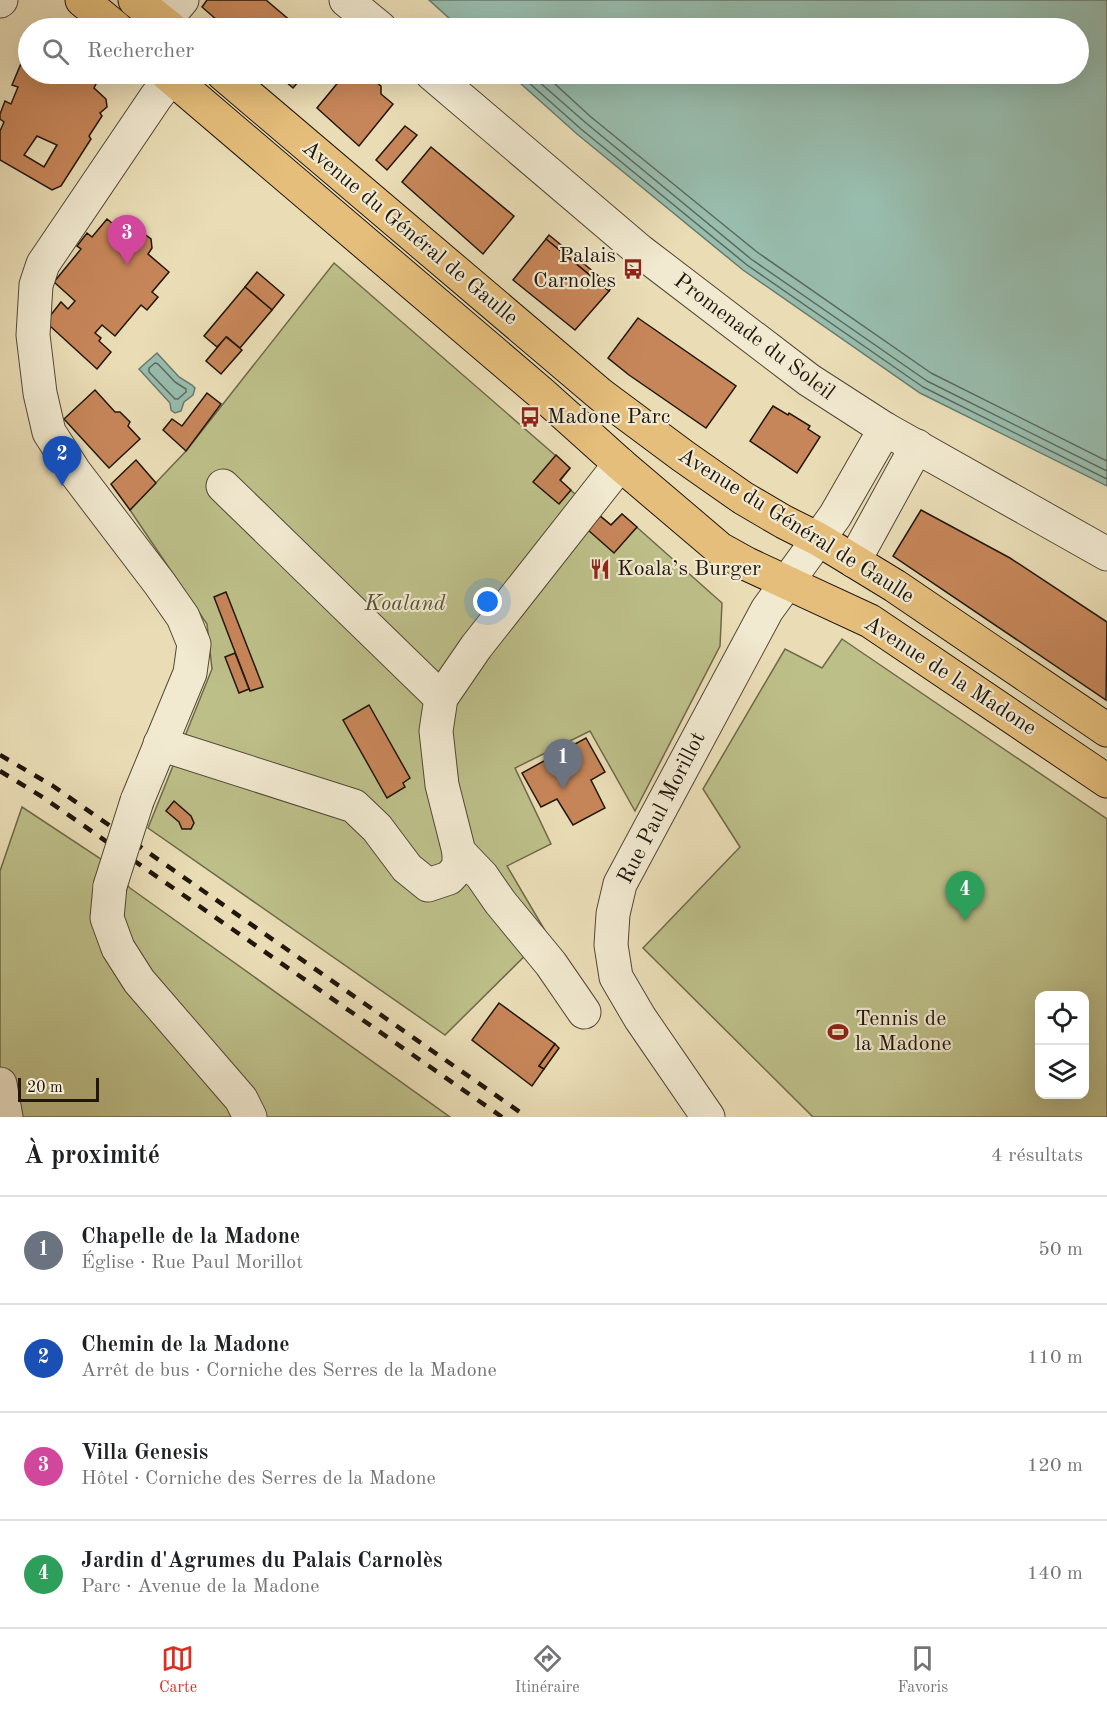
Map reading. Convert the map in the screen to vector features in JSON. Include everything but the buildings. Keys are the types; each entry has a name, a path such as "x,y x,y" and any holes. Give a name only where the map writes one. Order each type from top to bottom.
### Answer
{"main road":[{"path":"82,0 104,18"},
{"path":"135,0 172,17"},
{"name":"Avenue du Général de Gaulle","path":"182,84 720,549 787,582"},
{"name":"Avenue du Général de Gaulle","path":"235,84 600,395 743,498 818,539 895,586 1107,730"},
{"name":"Avenue de la Madone","path":"787,582 870,621 1107,781"}],"street":[{"path":"346,0 368,18"},
{"path":"165,84 43,264 36,285 33,335 40,393 49,432 74,471 183,617 194,644 190,673 137,801 110,886 107,918 118,948 140,981 241,1099 250,1117"},
{"name":"Promenade du Soleil","path":"444,84 640,251 809,380 885,429 1107,554"},
{"name":"Rue Paul Morillot","path":"708,1117 640,1018 616,977 611,945 613,914 620,884 767,610 835,516 885,429"},
{"path":"854,561 917,447"},
{"path":"160,744 354,806 377,828 407,868 428,885 449,878 459,867 459,852 442,785 436,730 441,698 476,647 620,464"},
{"path":"223,486 441,698"},
{"path":"459,852 482,876 500,902 551,964 584,1012"},
{"path":"0,1084 6,1117"}],"green space":[{"name":"Koaland","path":"334,263 570,468 560,481 611,525 622,514 722,603 720,646 635,811 590,731 515,768 551,844 507,866 547,934 445,1035 148,828 212,669 207,624 130,510 186,451"},
{"path":"842,639 1107,819 1107,1117 813,1117 643,948 740,847 703,789 785,649 822,668"},
{"path":"22,807 101,859 130,888 450,1117 0,1117 0,871"}],"water":[{"path":"429,0 1107,0 1107,486 920,393 743,270 577,134 521,84 1089,84 1089,18 449,18"},
{"path":"157,353 179,377 195,388 193,395 184,402 181,411 175,413 171,410 170,403 139,369"}],"railway":[{"path":"0,755 53,786 527,1117"},
{"path":"0,771 44,798 502,1117"}],"place":[{"name":"Villa Genesis","path":"127,265"},
{"name":"Palais Carnoles","path":"633,269"},
{"name":"Madone Parc","path":"530,417"},
{"name":"Chemin de la Madone","path":"62,486"},
{"name":"Koala’s Burger","path":"600,569"},
{"name":"Chapelle de la Madone","path":"563,789"},
{"name":"Jardin d'Agrumes du Palais Carnolès","path":"965,921"},
{"name":"Tennis de la Madone","path":"838,1032"}]}
